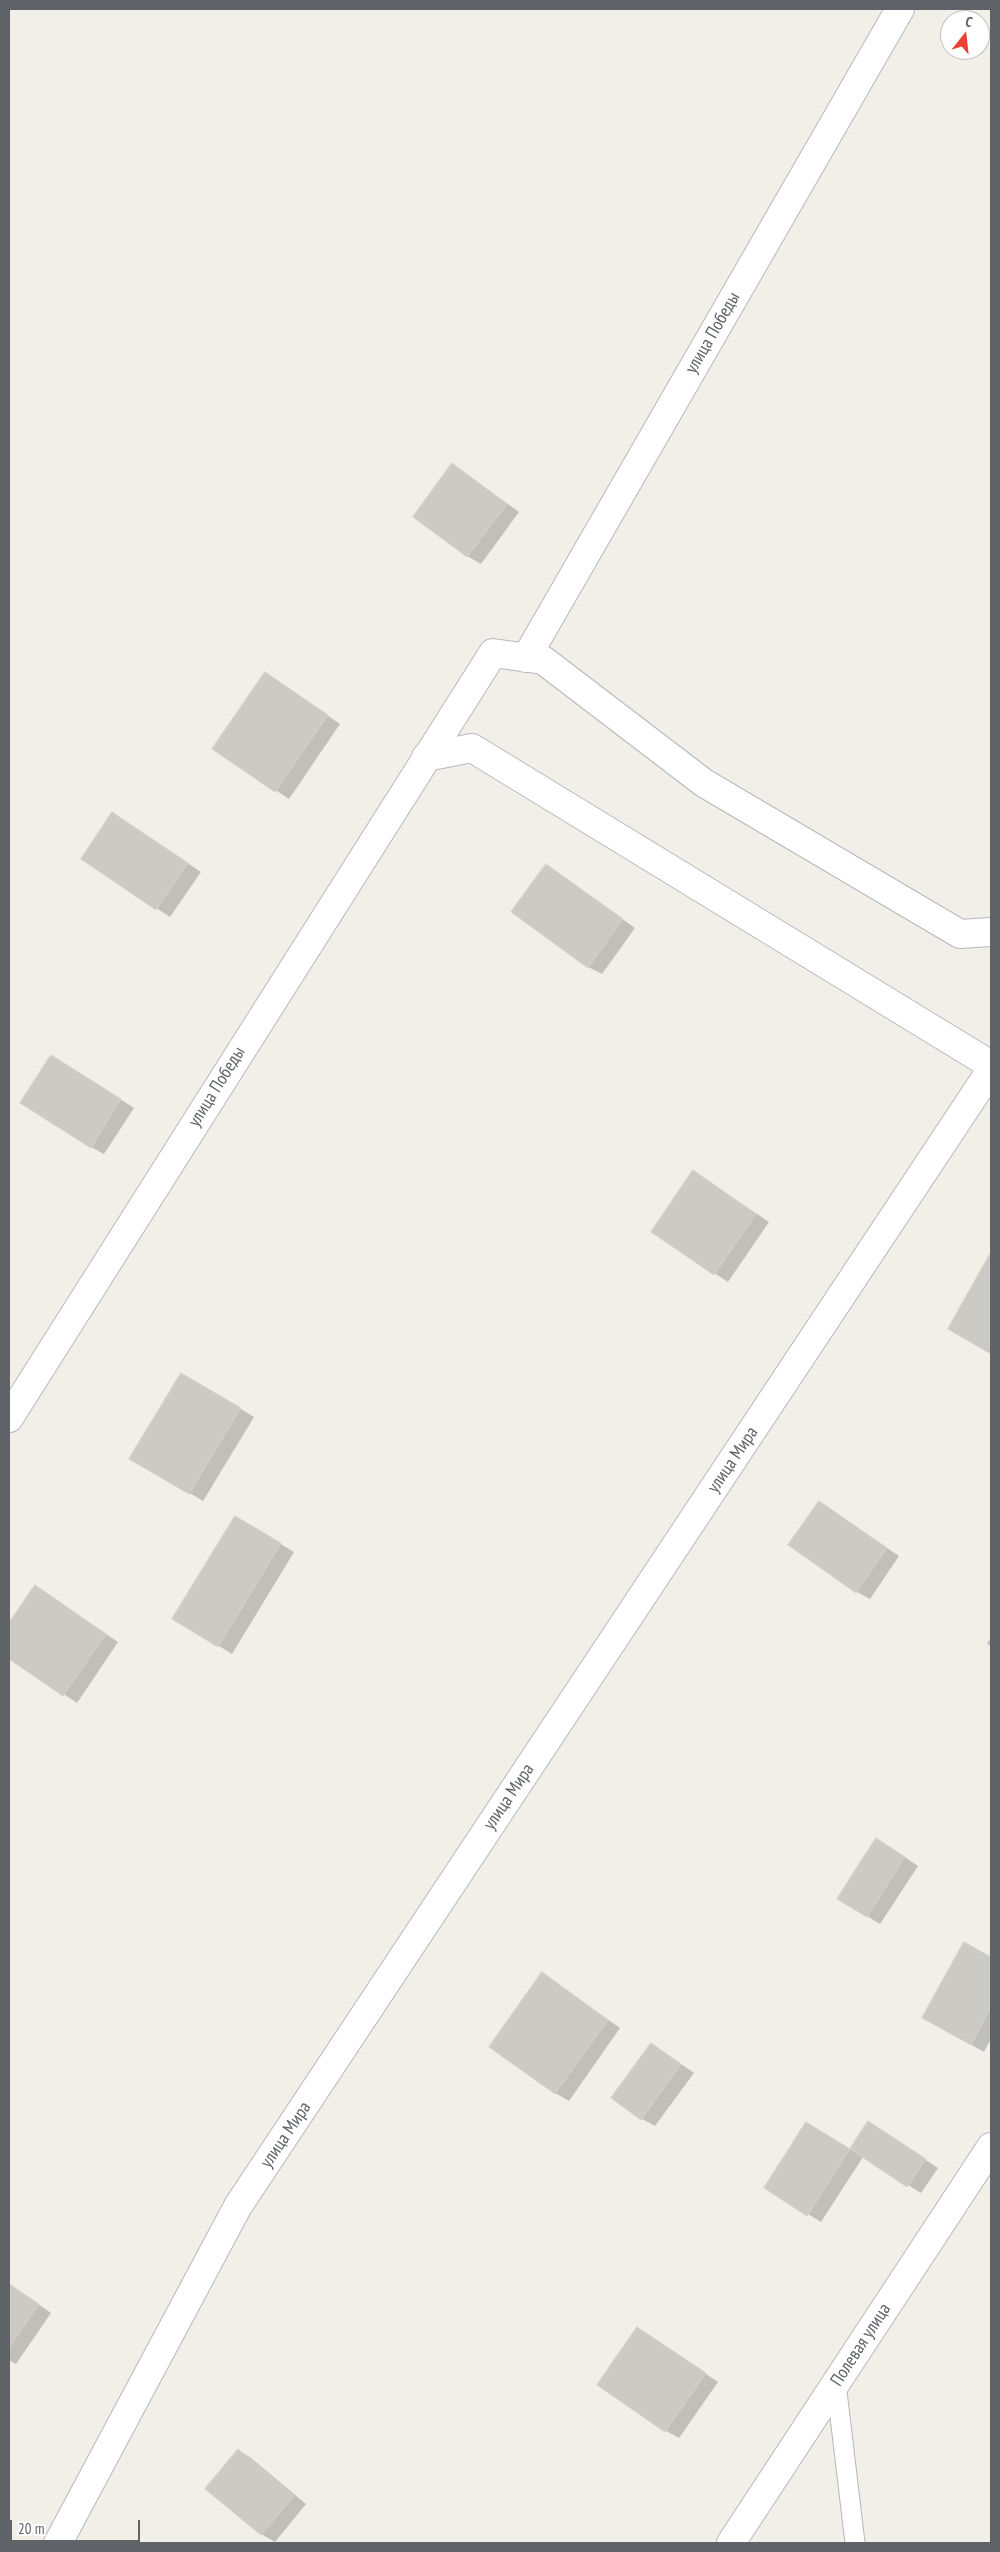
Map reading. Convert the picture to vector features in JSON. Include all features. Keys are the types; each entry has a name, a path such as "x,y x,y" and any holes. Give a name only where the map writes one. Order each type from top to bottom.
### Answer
{"street":[{"name":"улица Победы","path":"9,1418 493,653 526,658 900,9"},
{"path":"526,658 543,660 704,784 960,934 991,932"},
{"path":"426,757 472,748 991,1065"},
{"name":"улица Мира","path":"58,2543 238,2206 991,1070"},
{"name":"Полевая улица","path":"731,2543 991,2147"}],"lane":[{"path":"836,2384 855,2543"}],"building":[{"path":"452,463 507,504 467,557 413,517"},
{"path":"265,672 328,715 275,792 212,749"},
{"path":"112,812 188,863 156,910 81,859"},
{"path":"546,864 623,919 588,968 511,912"},
{"path":"51,1055 121,1099 91,1148 20,1103"},
{"path":"693,1170 756,1214 714,1275 651,1232"},
{"path":"991,1252 991,1354 948,1329"},
{"path":"181,1373 241,1408 189,1494 129,1459"},
{"path":"819,1501 887,1548 856,1593 788,1545"},
{"path":"235,1516 281,1543 218,1647 172,1619"},
{"path":"35,1585 106,1634 63,1696 9,1659 9,1623"},
{"path":"876,1838 905,1857 867,1917 837,1899"},
{"path":"964,1942 991,1957 991,2007 971,2045 922,2018"},
{"path":"542,1972 608,2020 555,2094 489,2047"},
{"path":"651,2043 681,2064 641,2120 611,2098"},
{"path":"868,2121 926,2159 907,2187 850,2149"},
{"path":"806,2122 850,2149 807,2216 764,2188"},
{"path":"9,2284 39,2304 9,2348"},
{"path":"637,2327 706,2373 665,2432 597,2385"},
{"path":"238,2449 294,2496 261,2535 205,2489"}]}
